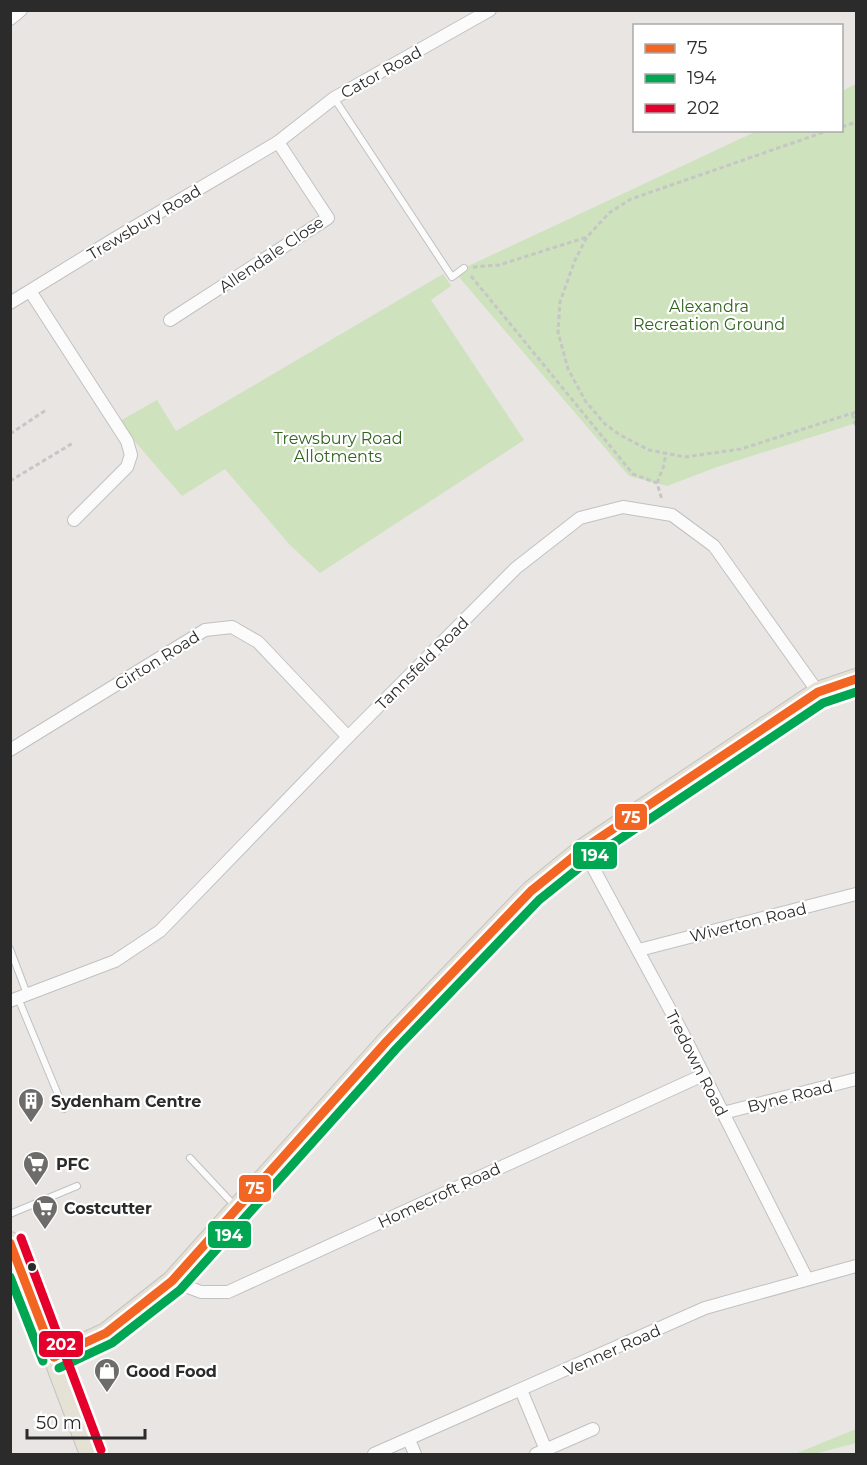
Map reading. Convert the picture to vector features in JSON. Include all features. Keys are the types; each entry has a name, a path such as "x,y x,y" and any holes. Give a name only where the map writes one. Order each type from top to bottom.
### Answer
{"main road":[{"path":"54,1357 106,1333 172,1281 387,1041 531,891 583,849 818,692 856,679"},
{"path":"10,1242 90,1455"}],"street":[{"path":"10,19 21,10"},
{"name":"Cator Road","path":"278,142 334,98 490,10"},
{"name":"Trewsbury Road","path":"10,303 114,238 278,142"},
{"name":"Allendale Close","path":"170,320 328,218 278,142"},
{"path":"30,291 127,441 131,455 127,466 74,520"},
{"name":"Tannsfeld Road","path":"19,998 115,961 159,931 516,568 580,519 623,507 672,515 714,546 818,692"},
{"name":"Girton Road","path":"10,750 205,630 232,627 258,642 348,737"},
{"name":"Tredown Road","path":"583,849 639,950 807,1279"},
{"name":"Wiverton Road","path":"639,950 856,894"},
{"name":"Homecroft Road","path":"172,1281 201,1292 228,1292 703,1075"},
{"name":"Byne Road","path":"723,1113 856,1079"},
{"name":"Venner Road","path":"374,1455 705,1308 856,1266"},
{"path":"521,1390 541,1452 593,1429"},
{"path":"409,1440 416,1455"}],"lane":[{"path":"334,98 452,277 464,268"},
{"path":"10,949 19,998 63,1109"},
{"path":"190,1158 238,1208"},
{"path":"10,1214 77,1186"}],"path":[{"path":"824,132 631,199 609,213 587,237 575,260 560,302 558,332 568,369 586,402 605,424 620,435 649,450 685,457 741,449 854,413 856,426"},
{"path":"464,268 499,265 587,237"},
{"path":"464,268 633,474 657,483"},
{"path":"10,434 46,410"},
{"path":"10,481 73,443"},
{"path":"666,454 657,483 666,515"}],"green space":[{"name":"Alexandra Recreation Ground","path":"856,84 856,423 717,467 667,486 629,476 459,277 464,268 755,132 843,132 843,90"},
{"name":"Trewsbury Road Allotments","path":"443,274 451,286 431,300 524,440 320,573 290,545 225,469 182,496 118,422 157,400 176,431"},
{"path":"856,1429 856,1443 814,1454 795,1454"}],"transit line":[{"name":"75","path":"54,1357 106,1333 172,1281 387,1041 531,891 583,849 818,692 856,679"},
{"name":"194","path":"59,1368 112,1343 180,1290 396,1049 539,900 590,859 823,703 856,692"},
{"name":"202","path":"21,1238 101,1450"},
{"name":"75","path":"10,1243 54,1357"},
{"name":"194","path":"10,1277 43,1361"}],"place":[{"name":"Sydenham Centre","path":"31,1124"},
{"name":"PFC","path":"36,1187"},
{"name":"Costcutter","path":"45,1231"},
{"name":"Good Food","path":"107,1394"}]}
